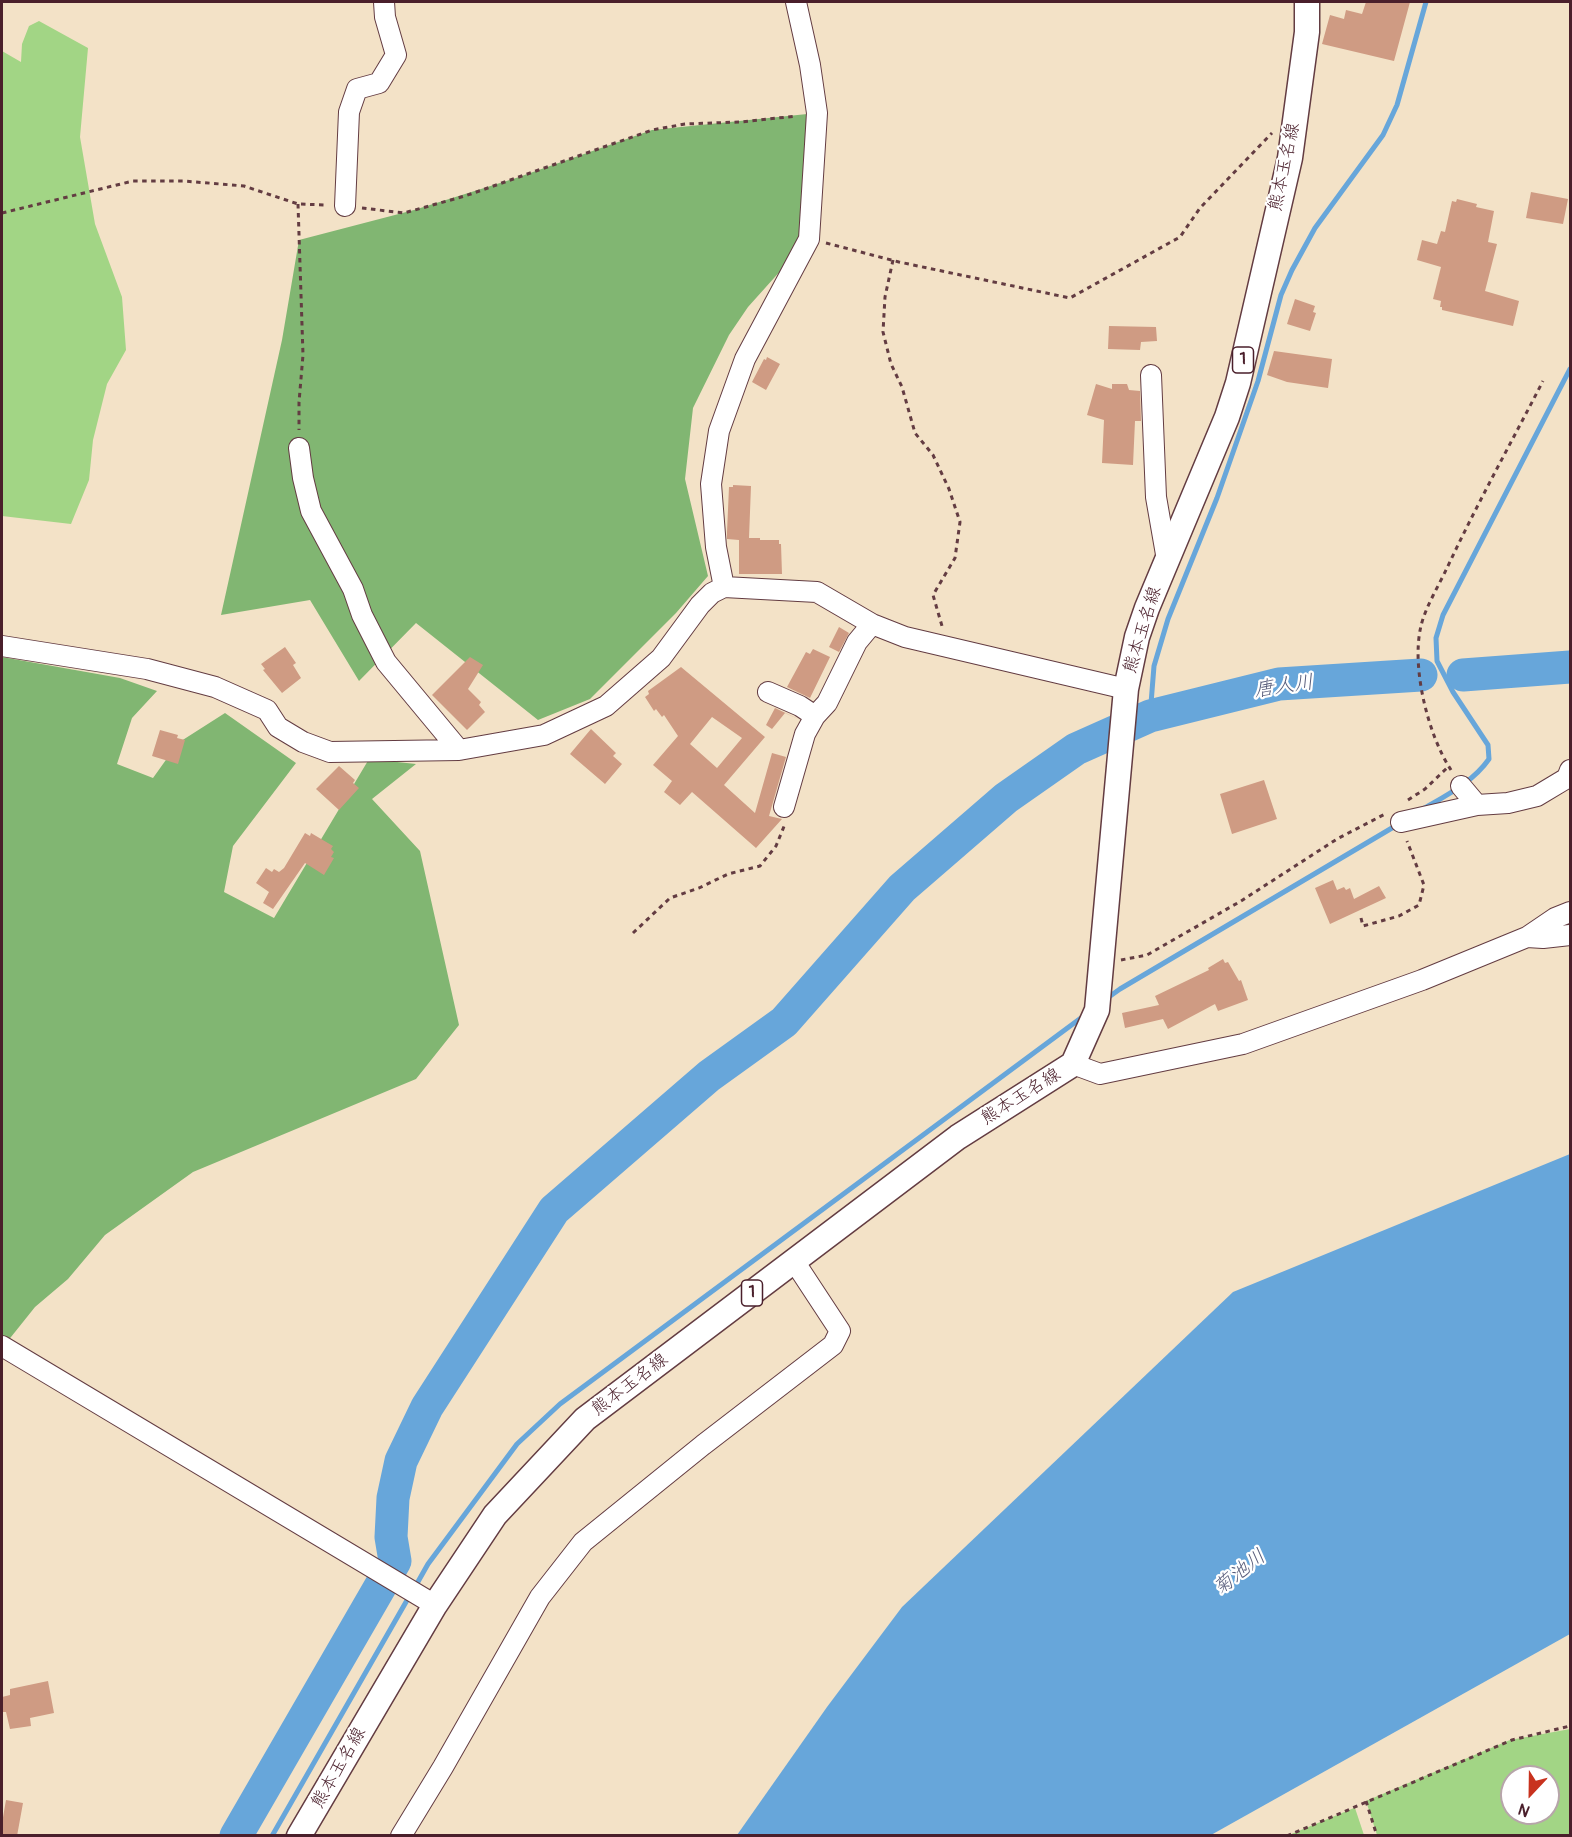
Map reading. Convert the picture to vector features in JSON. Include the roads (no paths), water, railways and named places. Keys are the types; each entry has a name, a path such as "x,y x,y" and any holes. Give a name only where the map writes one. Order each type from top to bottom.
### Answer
{"main road":[{"name":"熊本玉名線","path":"299,1836 420,1596 585,1419 958,1137 1073,1064 1097,1010 1125,696 1137,637 1227,417 1238,383 1290,158 1307,32 1307,2"}],"street":[{"path":"345,206 349,112 357,89 379,83 396,55 385,17 384,2"},
{"path":"724,586 716,547 711,484 719,430 745,359 809,239 817,113 810,64 796,2"},
{"path":"1151,375 1156,497 1167,560"},
{"path":"299,448 311,511 354,589 362,615 386,662 459,750"},
{"path":"2,646 147,669 215,687 267,710 278,727 303,742 330,752 459,750 544,735 606,706 661,658 700,605 712,593 724,586 817,592 872,624 906,637 1125,696"},
{"path":"784,807 805,734 815,716 827,703 857,642 872,624"},
{"path":"768,692 800,706 815,716"},
{"path":"1399,815 1508,803 1537,796 1567,778 1570,770"},
{"path":"1461,786 1477,805"},
{"path":"1073,1064 1100,1074 1243,1044 1422,980 1527,937 1555,918 1570,912"},
{"path":"1527,937 1570,935"},
{"path":"402,1836 540,1597 583,1542 703,1445 833,1345 840,1331 794,1261"},
{"path":"2,1346 420,1596"}],"water":[{"name":"菊池川","path":"1570,1154 1570,1634 1211,1835 737,1835 827,1707 902,1607 1233,1292"}],"waterway":[{"path":"1150,716 1154,666 1168,619 1217,498 1258,381 1281,295 1315,228 1383,135 1397,105 1426,2"},
{"path":"1423,809 1475,775 1489,759 1488,745 1453,692 1437,661 1436,638 1443,615 1570,369"},
{"name":"唐人川","path":"1463,675 1570,667"},
{"path":"236,1836 395,1561 391,1537 393,1498 401,1461 427,1407 554,1210 709,1076 784,1022 902,888 1006,798 1076,749 1150,716 1279,684 1421,675"},
{"path":"1106,999 1397,825"},
{"path":"415,1587 428,1564 517,1444 560,1404 1085,1015"},
{"path":"272,1836 410,1595"}]}
